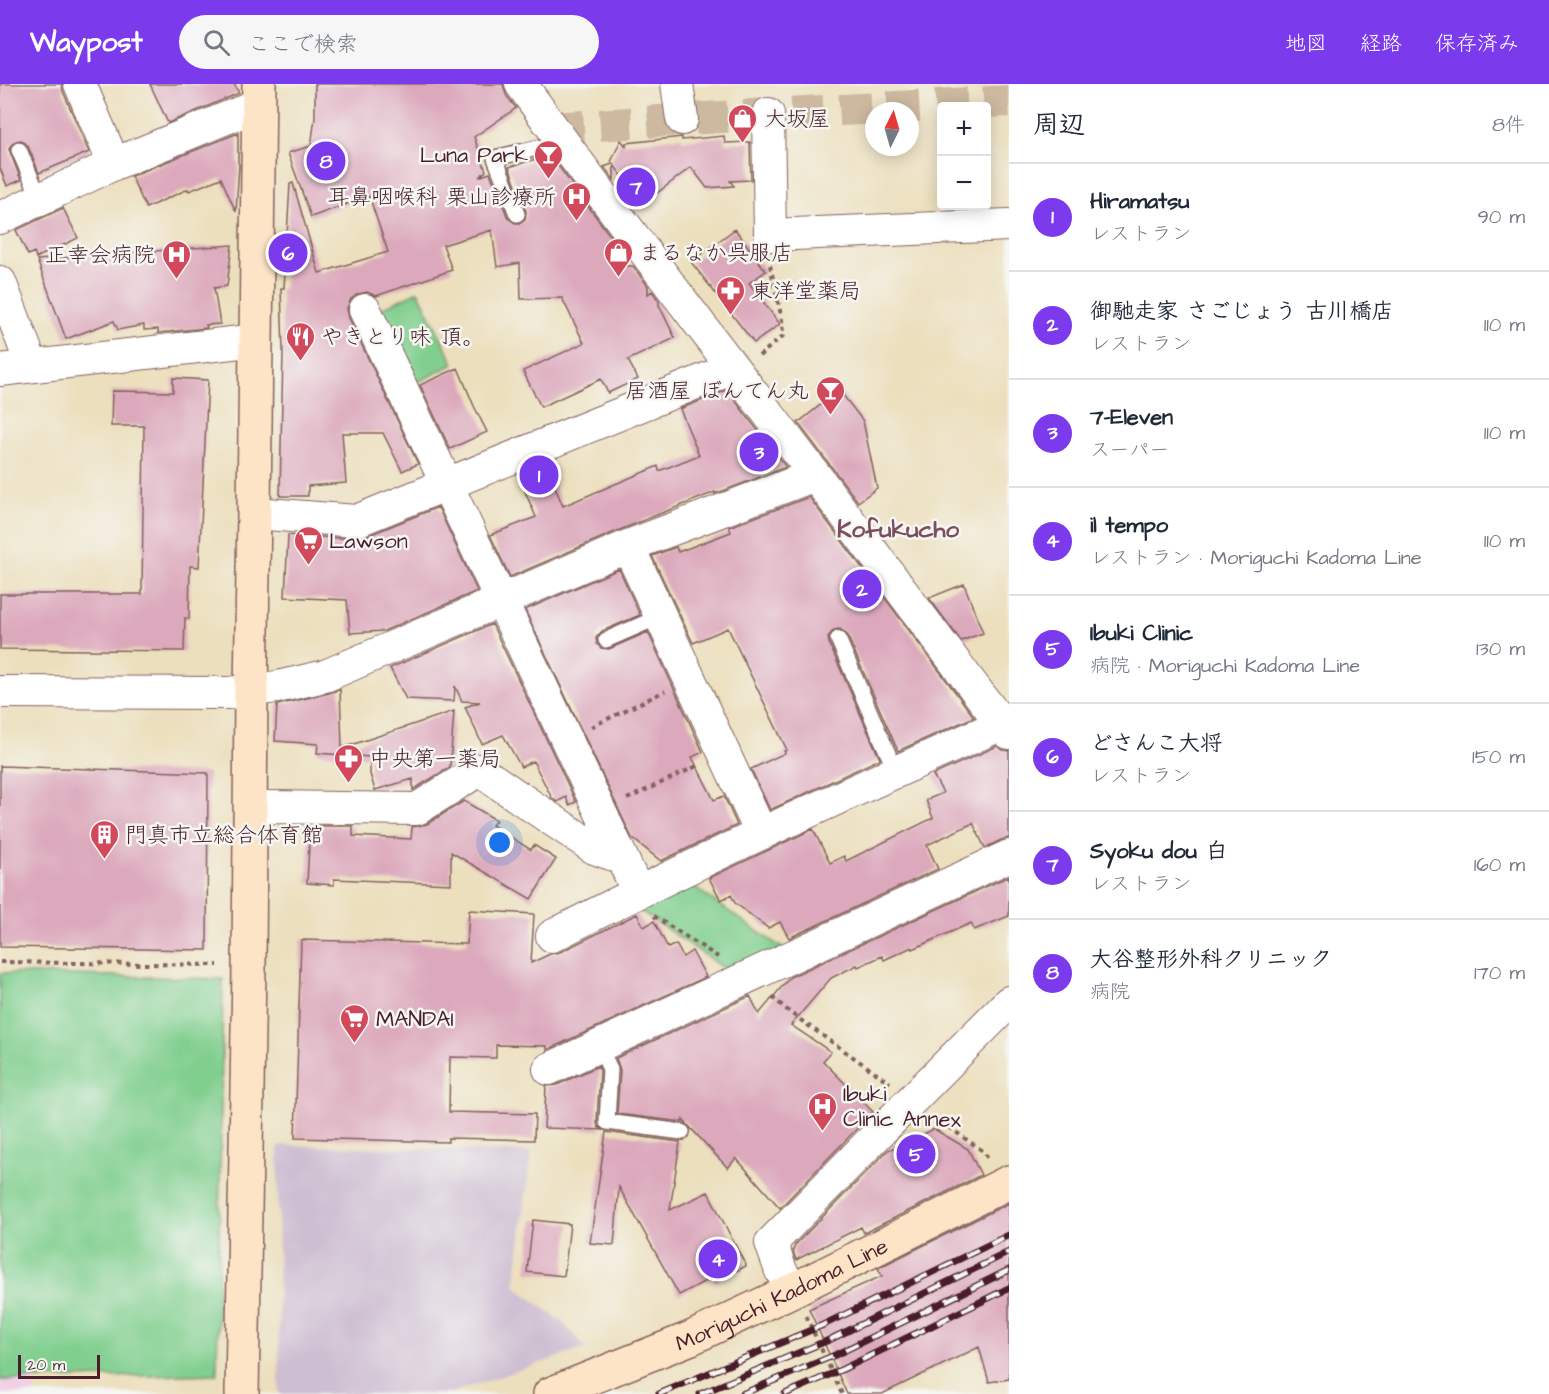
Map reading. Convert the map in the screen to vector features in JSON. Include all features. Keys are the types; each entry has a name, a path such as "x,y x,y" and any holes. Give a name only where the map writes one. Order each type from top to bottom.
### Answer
{"street":[{"path":"80,84 114,164"},
{"path":"521,84 1006,728 896,772 761,833 552,936"},
{"path":"677,84 682,119"},
{"path":"0,218 114,164 246,110 259,93"},
{"path":"242,1394 259,93"},
{"path":"768,114 770,235 1009,225"},
{"path":"0,282 32,366"},
{"path":"365,310 622,858 632,895"},
{"path":"0,370 240,342"},
{"path":"255,513 356,521 735,371"},
{"path":"0,692 229,693 277,687 325,676 628,546 815,475"},
{"path":"628,546 761,833"},
{"path":"251,810 266,807 417,809 479,770 594,848 622,858"},
{"path":"549,1069 1009,856"},
{"path":"793,1290 781,1271 771,1243 1009,1002"},
{"name":"Moriguchi Kadoma Line","path":"550,1394 691,1338 793,1290 999,1171"}],"lane":[{"path":"517,214 495,158 563,142"},
{"path":"19,150 40,199"},
{"path":"606,640 660,616"},
{"path":"838,639 896,772"},
{"path":"599,1046 610,1069 607,1122 682,1132"}],"path":[{"path":"735,371 783,336 782,320 766,247 770,235"},
{"path":"566,739 690,679"},
{"path":"600,812 724,753"},
{"path":"632,895 749,977 792,1014 884,1079 910,1101 983,1151 999,1171"},
{"path":"0,962 249,968"},
{"path":"793,1290 842,1394"}],"shaded area":[{"path":"278,1145 531,1152 515,1286 562,1322 586,1348 447,1394 279,1394"},
{"path":"34,1379 34,1394 0,1394 0,1380"}],"green space":[{"path":"418,291 454,364 414,384 378,310"},
{"path":"685,881 782,948 734,975 632,905"},
{"path":"0,973 223,979 217,1374 0,1380"}],"building":[{"path":"0,84 62,84 89,152 39,173 28,146 21,140 16,141 9,149 21,180 7,186 0,168"},
{"path":"150,84 234,84 239,93 168,123"},
{"path":"315,84 503,84 506,95 516,108 474,137 486,171 479,177 490,173 508,218 515,223 520,223 525,220 526,211 509,167 550,155 614,241 614,266 633,266 648,286 648,294 652,291 659,301 675,338 628,360 638,379 608,393 601,379 541,407 523,371 584,343 562,298 521,299 520,263 497,267 492,230 443,245 452,270 376,296 367,292 358,294 351,299 347,308 349,318 418,464 402,471 383,433 342,433 346,483 308,486 308,496 280,496 283,352 281,288 284,288 290,184 293,183 319,273 388,252 369,196 311,217 288,153 311,146 315,118"},
{"path":"238,133 239,165 236,212 221,178 189,191 188,189 146,208 131,176"},
{"path":"724,136 725,143 750,142 751,180 730,181 734,186 707,188 691,167 643,204 614,165 614,180 604,167 613,164 611,162 621,140 626,146 626,143 682,137 682,140"},
{"path":"63,208 78,238 36,258 34,252 28,255 16,230"},
{"path":"735,229 766,271 749,283 780,324 754,343 691,262"},
{"path":"232,245 227,286 214,288 220,324 206,325 207,328 158,333 158,329 144,330 144,325 118,330 114,321 66,339 37,260"},
{"path":"458,368 487,432 450,449 420,385"},
{"path":"173,378 208,380 199,567 190,566 189,619 185,618 184,651 0,649 0,594 142,594 144,426 111,426 112,391 173,392"},
{"path":"727,390 786,467 622,529 510,577 490,535 536,517 518,475 545,464 563,506 658,466 659,471 699,455 680,409"},
{"path":"839,390 863,421 877,488 858,502 798,423"},
{"path":"809,497 974,717 898,751 847,635 840,629 834,630 828,637 829,643 880,759 770,810 751,769 787,750 728,628 693,643 652,556 676,547 678,552 731,532 729,527"},
{"path":"438,507 477,591 384,631 350,633 347,600 285,597 288,535 362,538"},
{"path":"619,569 640,615 602,631 596,638 597,644 601,648 609,649 648,632 703,752 692,757 714,800 724,796 737,825 661,861 632,838 525,610"},
{"path":"964,584 983,633 961,641 929,598"},
{"path":"492,624 576,802 569,805 566,797 557,802 552,798 533,761 521,767 503,735 482,744 465,707 480,702 462,701 455,686 454,701 406,699 390,668"},
{"path":"340,689 342,748 454,711 450,767 413,790 413,779 375,790 370,774 370,757 317,753 318,744 275,741 277,705"},
{"path":"997,746 1009,751 1009,838 985,848 973,823 927,845 938,869 789,938 780,922 768,928 735,903 731,895 721,900 709,878 813,829 830,863 844,856 846,861 933,818 926,800 943,793 933,775"},
{"name":"門真市立総合体育館","path":"0,766 208,773 207,950 0,947"},
{"path":"464,801 496,820 492,825 531,850 534,845 556,859 531,899 451,852 451,884 334,879 334,885 307,883 310,826 353,826 353,836 411,839 412,827 427,824"},
{"path":"1009,876 1009,916 974,930 971,923 913,949 912,947 884,960 882,956 831,978 791,1025 831,1052 823,1061 873,1112 780,1208 736,1158 728,1168 683,1120 683,1122 617,1114 620,1070 616,1058 750,996 759,1014 790,977"},
{"path":"469,910 534,914 531,963 560,952 637,914 644,927 654,921 668,948 676,944 683,957 692,951 706,977 547,1050 547,1046 496,1045 496,1058 450,1057 449,1112 535,1114 534,1140 448,1138 448,1142 295,1138 301,940 467,944"},
{"path":"598,1066 600,1071 597,1122 598,1127 603,1130 544,1128 546,1086 557,1085"},
{"path":"934,1129 968,1149 981,1175 864,1233 861,1227 796,1260 793,1251 795,1245 888,1150"},
{"path":"606,1132 680,1142 670,1210 708,1192 746,1266 715,1282 713,1277 679,1295 619,1187 614,1245 590,1243"},
{"path":"1009,1203 1009,1379 989,1382 979,1347 882,1394 847,1394 809,1309 882,1276 878,1268"},
{"path":"533,1220 570,1224 564,1276 527,1272"}],"tunnel":[{"path":"552,128 1009,101"}],"railway":[{"path":"659,1394 823,1325 1009,1235"},
{"path":"700,1394 829,1340 1009,1252"},
{"path":"742,1394 835,1355 1009,1270"},
{"path":"785,1394 843,1369 1009,1288"}],"place":[{"name":"大坂屋","path":"743,144"},
{"name":"大谷整形外科クリニック","path":"326,161"},
{"name":"Luna Park","path":"549,180"},
{"name":"Syoku dou 白","path":"636,187"},
{"name":"耳鼻咽喉科 栗山診療所","path":"577,222"},
{"name":"どさんこ大将","path":"288,253"},
{"name":"まるなか呉服店","path":"618,278"},
{"name":"正幸会病院","path":"176,280"},
{"name":"東洋堂薬局","path":"730,316"},
{"name":"やきとり味 頂。","path":"300,362"},
{"name":"居酒屋 ぼんてん丸","path":"830,416"},
{"name":"7-Eleven","path":"759,452"},
{"name":"Hiramatsu","path":"539,475"},
{"name":"Lawson","path":"308,566"},
{"name":"御馳走家 さごじょう 古川橋店","path":"862,589"},
{"name":"中央第一薬局","path":"348,784"},
{"name":"門真市立総合体育館","path":"104,860"},
{"name":"MANDAI","path":"355,1044"},
{"name":"Ibuki Clinic Annex","path":"822,1132"},
{"name":"Ibuki Clinic","path":"916,1154"},
{"name":"il tempo","path":"718,1259"}],"district":[{"name":"Kofukucho","path":"898,529"}]}
